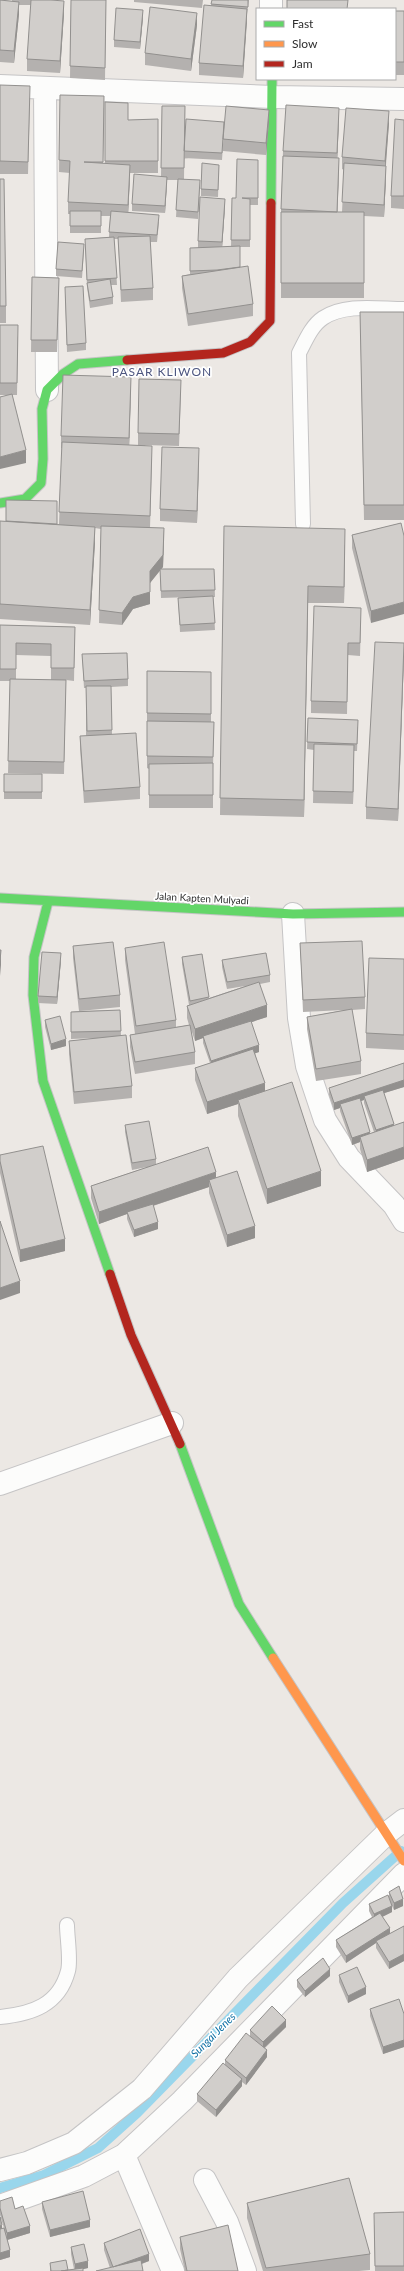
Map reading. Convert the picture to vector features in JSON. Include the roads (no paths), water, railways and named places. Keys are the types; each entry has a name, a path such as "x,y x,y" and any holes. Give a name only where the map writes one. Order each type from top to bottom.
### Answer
{"street":[{"path":"0,86 45,89 272,88 404,99"},
{"path":"48,390 63,374 78,364 223,353 250,342 270,321 272,88"},
{"path":"0,503 25,499 41,483 43,459 42,409 48,390 45,89"},
{"name":"Jalan Kapten Mulyadi","path":"0,898 48,902 293,914 404,912"},
{"path":"48,902 34,958 33,995 44,1081 131,1336 172,1423 239,1604 404,1861"},
{"path":"293,914 299,1018 307,1066 325,1120 349,1158 394,1205 404,1221"},
{"path":"0,1484 172,1423"},
{"path":"0,2170 27,2163 74,2143 142,2089 238,1978 390,1838 404,1820"},
{"path":"0,2206 84,2176 124,2155 182,2101 404,1874"},
{"path":"124,2155 172,2271"},
{"path":"205,2180 227,2222 245,2271"}],"lane":[{"path":"303,524 299,353 309,334 322,318 346,309 404,309"},
{"path":"0,2017 36,2010 55,1998 68,1970 67,1925"}],"waterway":[{"name":"Sungai Jenes","path":"0,2188 44,2175 98,2148 137,2113 343,1903 401,1851"}],"district":[{"name":"PASAR KLIWON","path":"162,372"}]}
